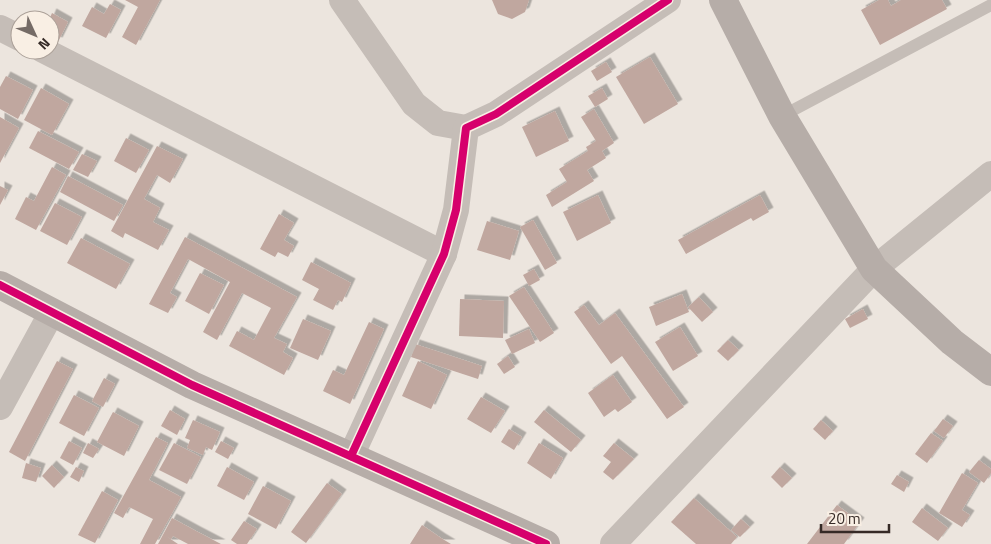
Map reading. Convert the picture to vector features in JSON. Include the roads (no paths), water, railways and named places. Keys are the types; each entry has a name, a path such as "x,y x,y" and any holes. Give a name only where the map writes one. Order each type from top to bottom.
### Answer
{"street":[{"path":"342,0 414,104 438,123 466,128 496,114 668,0"},
{"path":"723,0 782,116 874,269 952,342 991,372"},
{"path":"60,59 444,254"},
{"path":"351,456 444,254 456,210 466,128"},
{"path":"613,544 874,269 991,174"},
{"path":"0,285 192,385 546,544"},
{"path":"0,407 52,312"}],"lane":[{"path":"782,116 991,5"}]}
